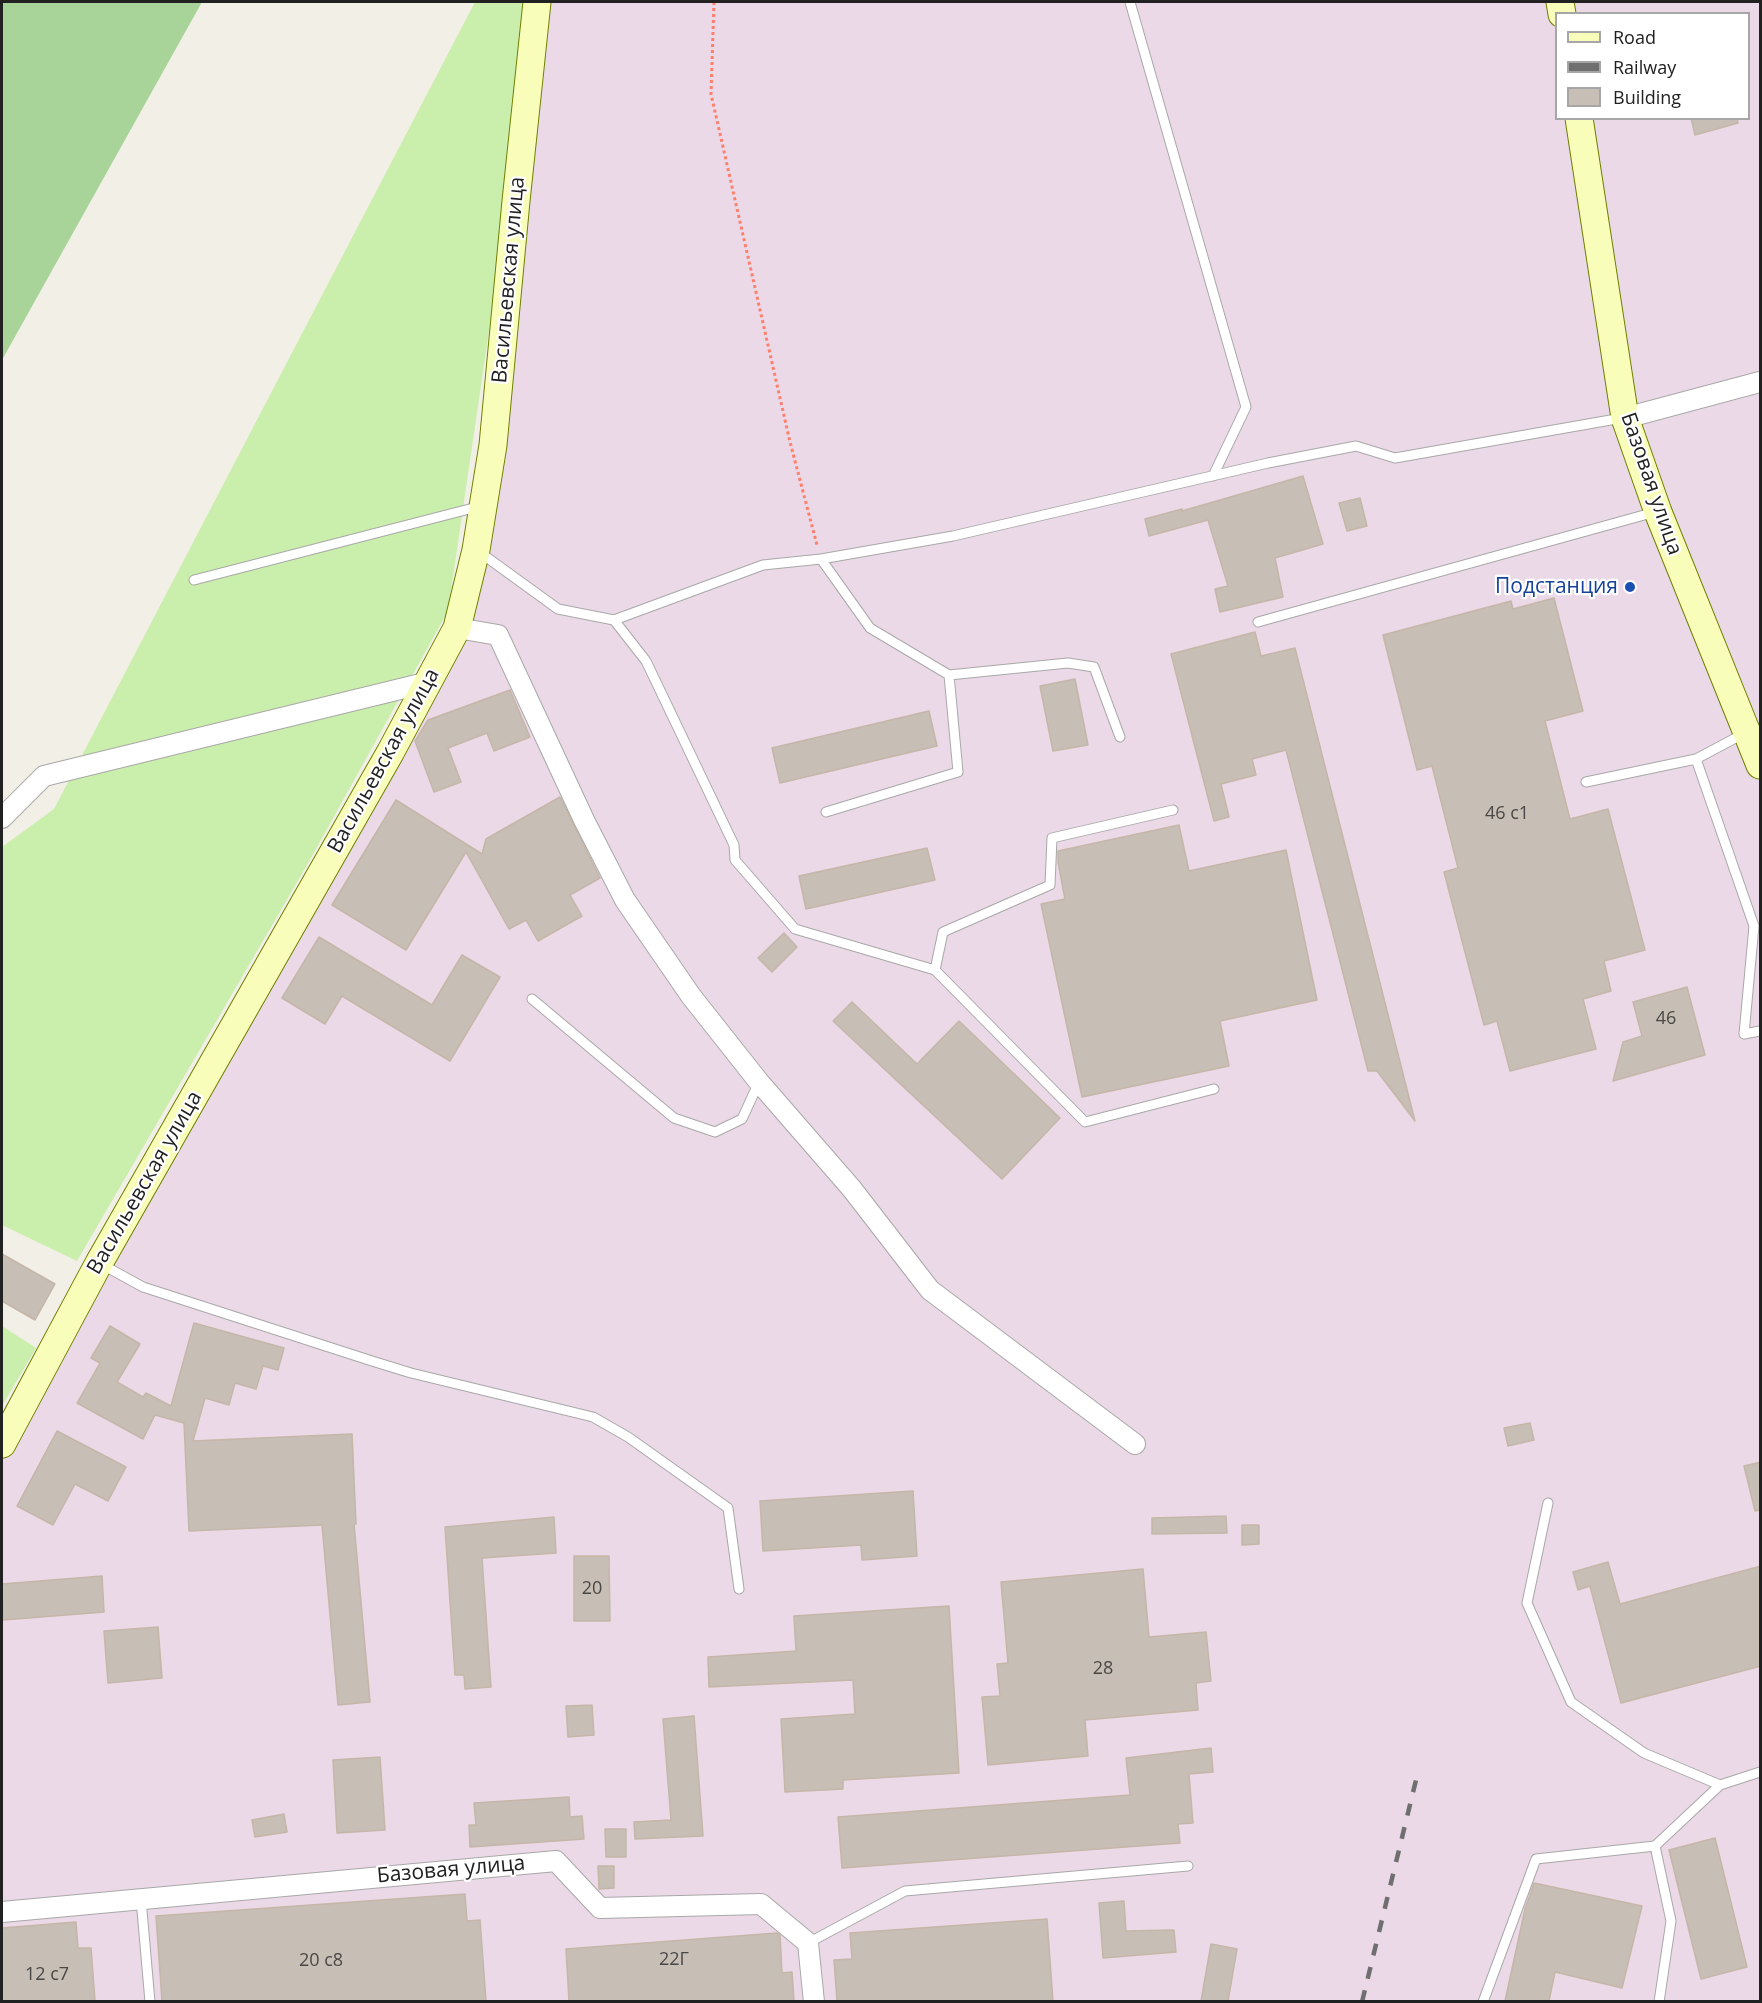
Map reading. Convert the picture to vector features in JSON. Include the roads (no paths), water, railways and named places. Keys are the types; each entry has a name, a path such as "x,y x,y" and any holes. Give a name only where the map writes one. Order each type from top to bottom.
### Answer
{"street":[{"name":"Васильевская улица","path":"2,1444 99,1263 390,753 457,628 476,550 493,445 537,2"},
{"name":"Базовая улица","path":"1579,120 1625,418 1658,512 1761,765"},
{"path":"1625,418 1761,382"},
{"path":"457,628 498,635 584,819 625,900 691,996 759,1082 852,1189 930,1290 1135,1444"},
{"path":"2,818 44,776 429,682"},
{"name":"Базовая улица","path":"2,1912 556,1861 600,1908 761,1905 808,1943"},
{"path":"808,1943 814,2001"}],"lane":[{"path":"1130,2 1246,408 1213,476"},
{"path":"476,550 558,609 614,620 763,565 821,559 953,536 1213,476 1356,446 1395,458 1625,418"},
{"path":"194,580 483,505"},
{"path":"1258,622 1658,512"},
{"path":"821,559 870,628 949,675 1068,663 1094,667 1120,737"},
{"path":"614,620 646,661 734,845 735,860 795,930 936,970 1085,1122 1214,1089"},
{"path":"826,812 958,772 949,675"},
{"path":"1586,782 1696,759 1747,732"},
{"path":"1696,759 1754,926 1744,1034 1761,1030"},
{"path":"936,970 943,932 1050,885 1052,838 1173,810"},
{"path":"532,999 674,1118 715,1132 742,1119 759,1082"},
{"path":"99,1263 143,1287 392,1367 593,1417 628,1437 728,1508 739,1589"},
{"path":"1548,1503 1527,1603 1571,1702 1644,1753 1720,1785"},
{"path":"1483,2001 1536,1859 1655,1846 1720,1785 1761,1772"},
{"path":"1655,1846 1671,1921 1659,2001"},
{"path":"808,1943 905,1891 1188,1866"},
{"path":"140,1899 150,2001"}],"railway":[{"path":"1362,2002 1416,1780"}],"place":[{"name":"Подстанция","path":"1630,587"}]}
